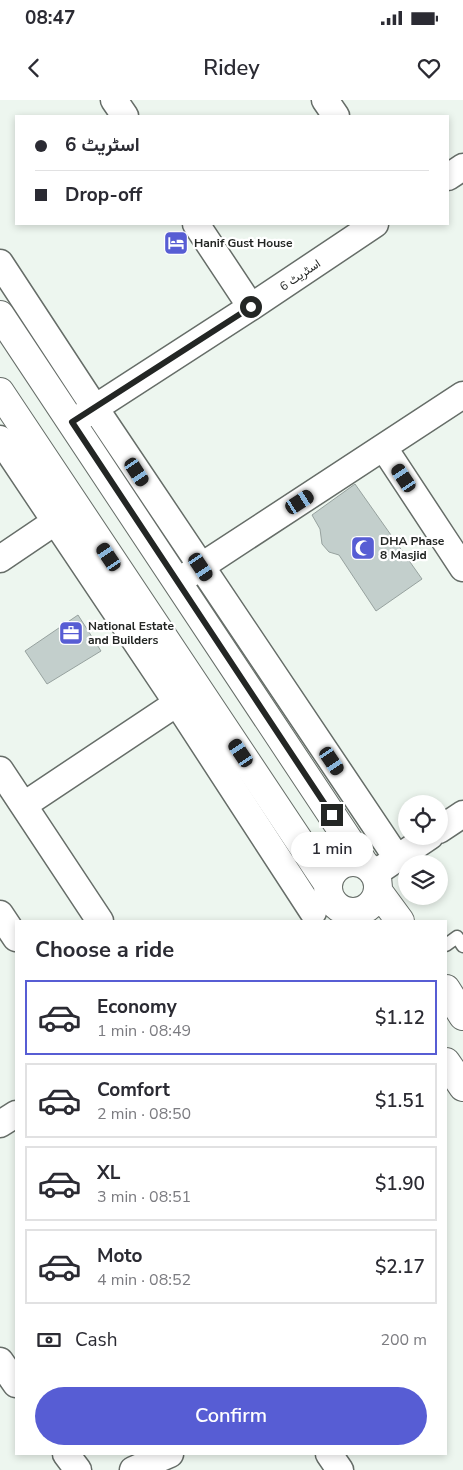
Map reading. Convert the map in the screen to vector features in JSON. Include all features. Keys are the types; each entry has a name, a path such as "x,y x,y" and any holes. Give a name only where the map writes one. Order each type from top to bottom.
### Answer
{"street":[{"path":"114,100 123,115"},
{"path":"325,100 335,115"},
{"path":"449,175 463,166"},
{"path":"197,225 251,307"},
{"name":"اسٹریٹ 6","path":"72,422 251,307 374,225"},
{"path":"0,263 201,567 397,858"},
{"path":"0,315 399,920"},
{"path":"0,392 65,514 177,703 330,908 359,912 368,908 375,901 372,876 356,862 346,863 338,868 331,875 330,908"},
{"path":"178,582 463,395"},
{"path":"0,439 65,514 330,908"},
{"path":"384,448 463,568"},
{"path":"0,559 112,484"},
{"path":"24,805 177,703"},
{"path":"0,770 99,920"},
{"path":"448,824 463,814"},
{"path":"372,876 416,845"},
{"path":"0,914 15,936"},
{"path":"447,991 463,1016"},
{"path":"447,1064 463,1088"},
{"path":"0,1124 15,1115"},
{"path":"0,1361 15,1383"},
{"path":"67,1455 78,1470"},
{"path":"133,1470 168,1455"},
{"path":"330,1455 340,1470"}],"lane":[{"path":"447,944 457,937 463,946"}],"building":[{"name":"DHA Phase 8 Masjid","path":"355,484 422,579 376,611 339,555 329,552 322,544 320,529 312,515"},
{"name":"National Estate and Builders","path":"78,615 101,651 47,684 25,651"}],"place":[{"name":"Hanif Gust House","path":"176,243"},
{"name":"DHA Phase 8 Masjid","path":"363,548"},
{"name":"National Estate and Builders","path":"71,633"}],"route":[{"path":"251,307 72,422 332,815"}]}
